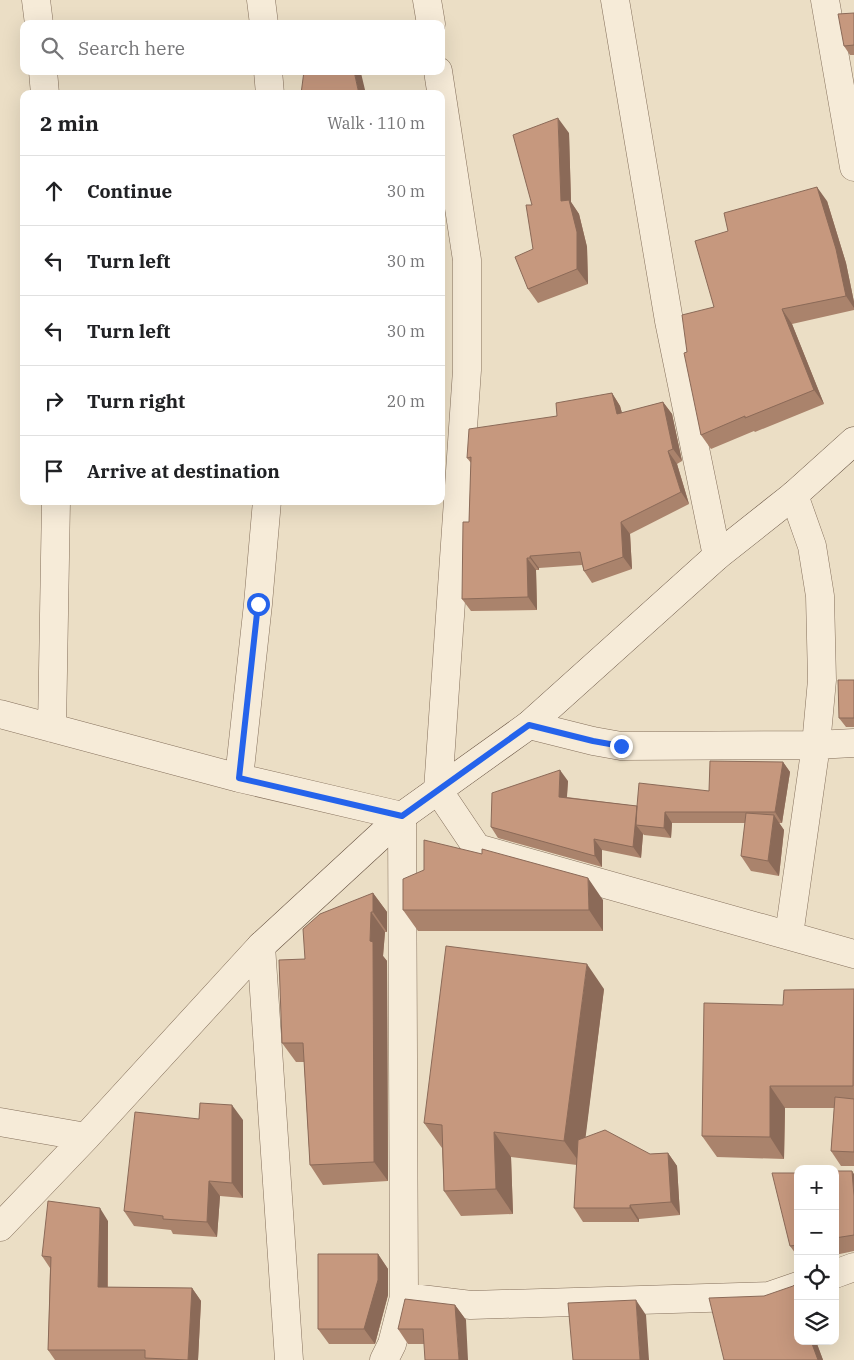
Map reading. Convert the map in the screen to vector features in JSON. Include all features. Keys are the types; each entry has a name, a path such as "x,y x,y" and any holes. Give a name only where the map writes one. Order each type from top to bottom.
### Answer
{"street":[{"path":"36,0 38,20"},
{"path":"261,0 264,20"},
{"path":"427,0 430,20"},
{"path":"615,0 669,321 717,556"},
{"path":"825,0 854,167"},
{"path":"43,75 45,90"},
{"path":"268,75 270,90"},
{"path":"439,75 441,90"},
{"path":"445,117 467,260 467,370 438,790 477,848 854,954"},
{"path":"0,1227 86,1137 261,946 402,816 529,725 717,556 794,495 854,441"},
{"path":"788,935 816,745 822,680 820,596 812,546 794,495"},
{"path":"52,728 56,505"},
{"path":"239,778 267,505"},
{"path":"0,714 239,778 402,816"},
{"path":"529,725 621,746 816,745 854,743"},
{"path":"384,1360 392,1344 404,1298 402,816"},
{"path":"261,946 289,1360"},
{"path":"0,1122 86,1137"},
{"path":"839,1273 854,1267"},
{"path":"404,1298 471,1305 769,1296 794,1287"}],"building":[{"path":"854,13 854,45 844,46 838,14"},
{"path":"303,75 355,75 358,90 302,90"},
{"path":"558,118 561,201 569,200 577,232 577,269 528,289 515,257 533,249 526,205 532,205 513,135"},
{"path":"817,187 836,249 846,296 782,309 814,390 701,435 684,353 687,352 682,315 714,307 695,241 728,231 724,213"},
{"path":"612,393 617,414 663,402 673,449 668,451 681,492 621,522 623,557 584,571 580,552 530,556 530,558 527,558 528,597 462,599 463,522 469,522 471,457 467,458 469,429 557,416 556,403"},
{"path":"838,680 854,680 854,718 839,718"},
{"path":"710,761 783,762 775,812 665,812 664,828 636,825 639,783 709,791"},
{"path":"560,770 559,797 637,806 633,847 594,839 595,856 491,827 492,793"},
{"path":"746,813 774,815 768,861 741,856"},
{"path":"424,840 482,854 482,849 588,878 589,910 403,910 403,879 424,870"},
{"path":"373,893 370,941 373,942 374,1162 310,1165 303,1043 282,1043 279,960 305,959 303,929 320,914"},
{"path":"446,946 587,964 564,1141 494,1132 496,1189 444,1191 442,1125 424,1123"},
{"path":"854,989 853,1086 770,1086 770,1137 702,1136 704,1003 783,1005 784,990"},
{"path":"835,1097 854,1099 854,1152 831,1151"},
{"path":"200,1103 232,1105 232,1183 209,1181 207,1222 163,1219 163,1216 124,1211 135,1112 199,1119"},
{"path":"605,1130 650,1154 668,1153 671,1202 630,1205 630,1208 574,1208 578,1140"},
{"path":"839,1171 852,1171 854,1235 839,1237"},
{"path":"772,1173 794,1173 794,1246 790,1246"},
{"path":"48,1201 100,1208 98,1287 192,1288 188,1360 145,1358 145,1350 48,1350 51,1257 42,1256"},
{"path":"318,1254 378,1254 378,1280 364,1329 318,1329"},
{"path":"793,1286 794,1345 812,1345 818,1360 724,1360 709,1298 764,1296"},
{"path":"405,1299 455,1305 459,1360 425,1360 423,1329 398,1329"},
{"path":"636,1300 640,1360 573,1360 568,1303"}],"route":[{"path":"258,604 239,778 402,816 529,725 621,746"}]}
